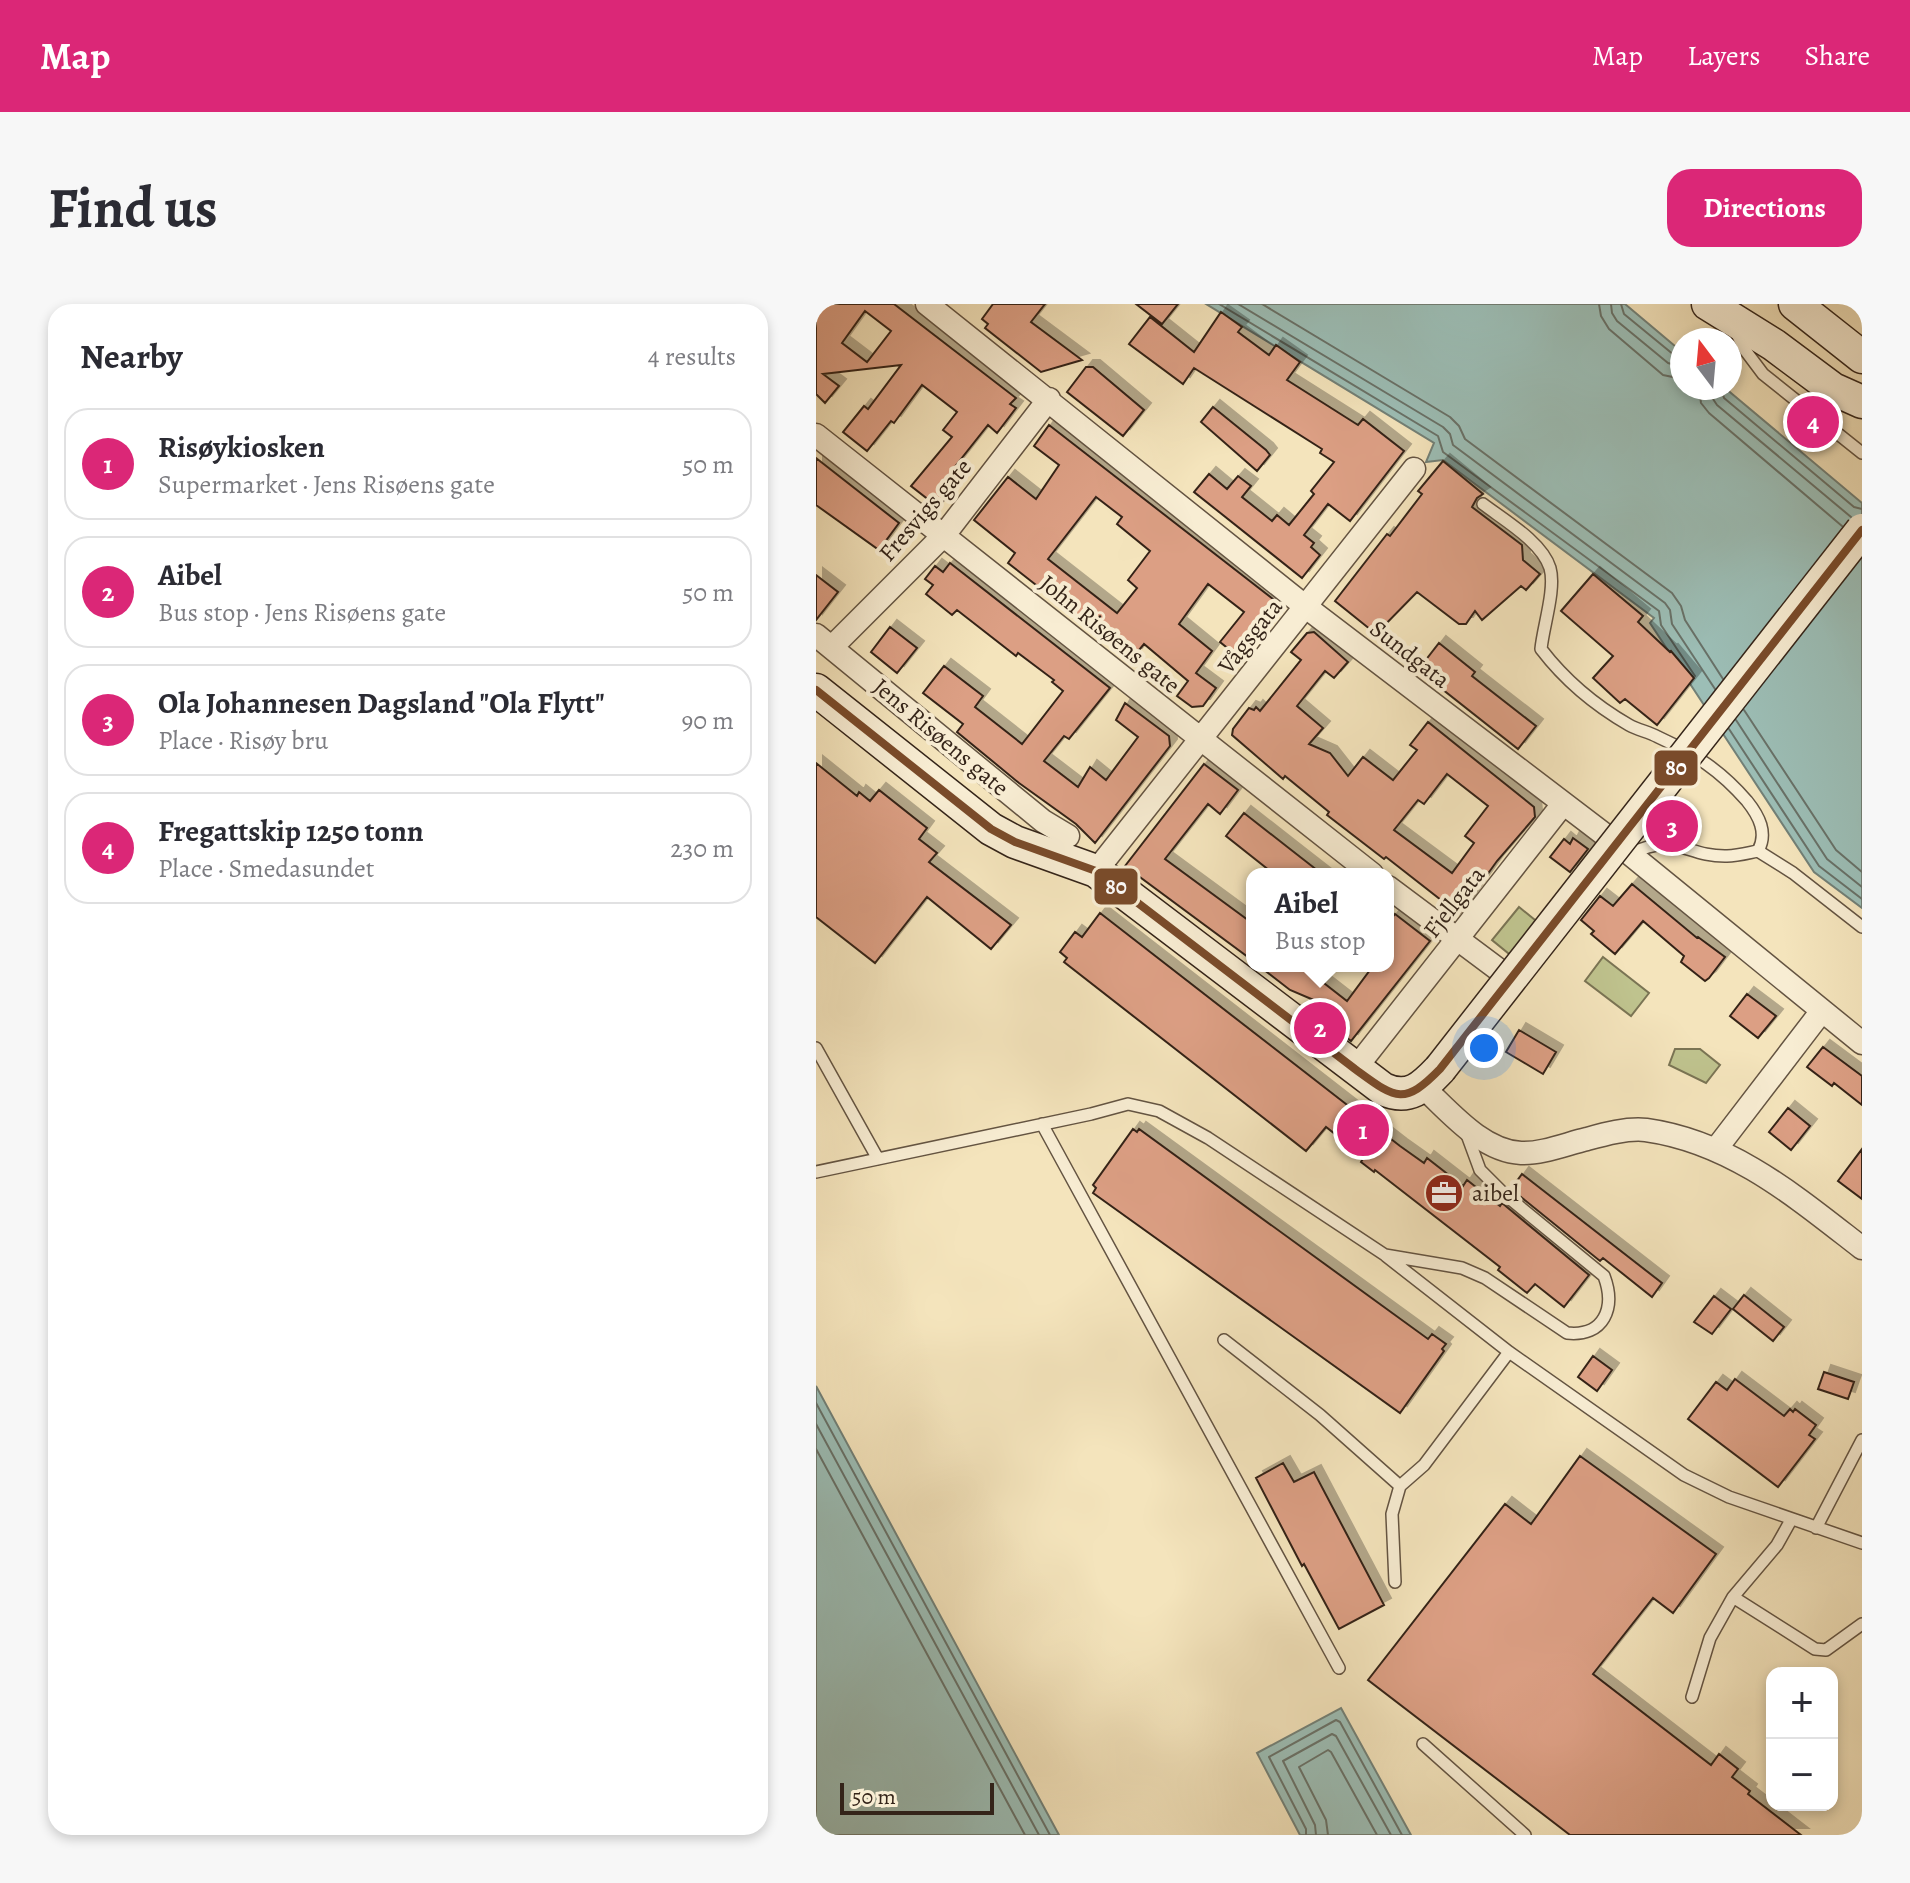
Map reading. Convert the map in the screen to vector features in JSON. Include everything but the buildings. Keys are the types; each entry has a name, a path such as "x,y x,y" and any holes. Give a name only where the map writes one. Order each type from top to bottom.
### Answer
{"main road":[{"path":"1795,304 1862,357"},
{"path":"1718,310 1774,345 1833,389 1862,402"},
{"path":"816,690 991,829 1015,842 1096,871 1383,1089 1397,1094 1413,1093 1432,1078 1862,530"}],"street":[{"name":"Sundgata","path":"927,304 1306,607 1630,854 1862,1043"},
{"name":"Fresvigs gate","path":"824,641 944,535 1049,399"},
{"name":"John Risøens gate","path":"816,435 1364,868"},
{"name":"Vågsgata","path":"1096,871 1414,469"},
{"name":"Jens Risøens gate","path":"824,641 1043,821 1068,836"},
{"name":"Fjellgata","path":"1355,1069 1563,804"},
{"path":"1394,892 1503,973"},
{"path":"1716,1149 1821,1012"},
{"path":"1432,1078 1463,1124 1496,1147 1532,1153 1614,1132 1643,1130 1716,1149 1739,1159 1862,1248"}],"lane":[{"path":"1718,310 1763,374 1862,453"},
{"path":"1483,504 1533,543 1550,569 1550,595 1541,649 1557,670 1631,726 1707,763 1728,778 1758,814 1763,830 1758,851"},
{"path":"1630,854 1649,845 1666,843 1725,856 1758,851 1793,873 1862,927"},
{"path":"816,1048 878,1159"},
{"path":"816,1172 1128,1104 1159,1111 1234,1155 1385,1255 1509,1352 1684,1475 1729,1497 1862,1543"},
{"path":"1042,1124 1339,1668"},
{"path":"1385,1255 1462,1268 1485,1278 1567,1333 1580,1334 1597,1327 1605,1316 1610,1305 1610,1292 1604,1276 1503,1193 1480,1170 1463,1124"},
{"path":"1224,1340 1320,1415 1400,1486"},
{"path":"1395,1582 1392,1514 1400,1486 1424,1465 1509,1352"},
{"path":"1816,1528 1862,1440"},
{"path":"1692,1697 1710,1638 1733,1597 1777,1545 1791,1520"},
{"path":"1733,1597 1815,1649 1826,1650 1862,1624"},
{"path":"1423,1744 1525,1835"}],"green space":[{"path":"1519,907 1546,929 1519,962 1492,940"},
{"path":"1603,957 1649,993 1631,1016 1585,981"},
{"path":"1675,1049 1700,1049 1720,1065 1706,1083 1669,1065"}],"water":[{"path":"1206,304 1625,304 1670,342 1670,400 1739,400 1862,503 1862,908 1814,872 1650,623 1654,618 1443,460 1426,462 1434,443"},
{"path":"816,1386 1059,1835 816,1835"},
{"path":"1341,1708 1411,1835 1300,1835 1257,1753"}],"transit line":[{"name":"80","path":"816,690 991,829 1015,842 1096,871 1380,1087 1390,1092 1407,1093 1417,1089 1440,1069 1862,530"}],"place":[{"name":"Fregattskip 1250 tonn","path":"1813,422"},
{"name":"Ola Johannesen Dagsland \"Ola Flytt\"","path":"1672,826"},
{"name":"Aibel","path":"1320,1028"},
{"name":"Risøykiosken","path":"1363,1130"},
{"name":"aibel","path":"1444,1193"}]}
